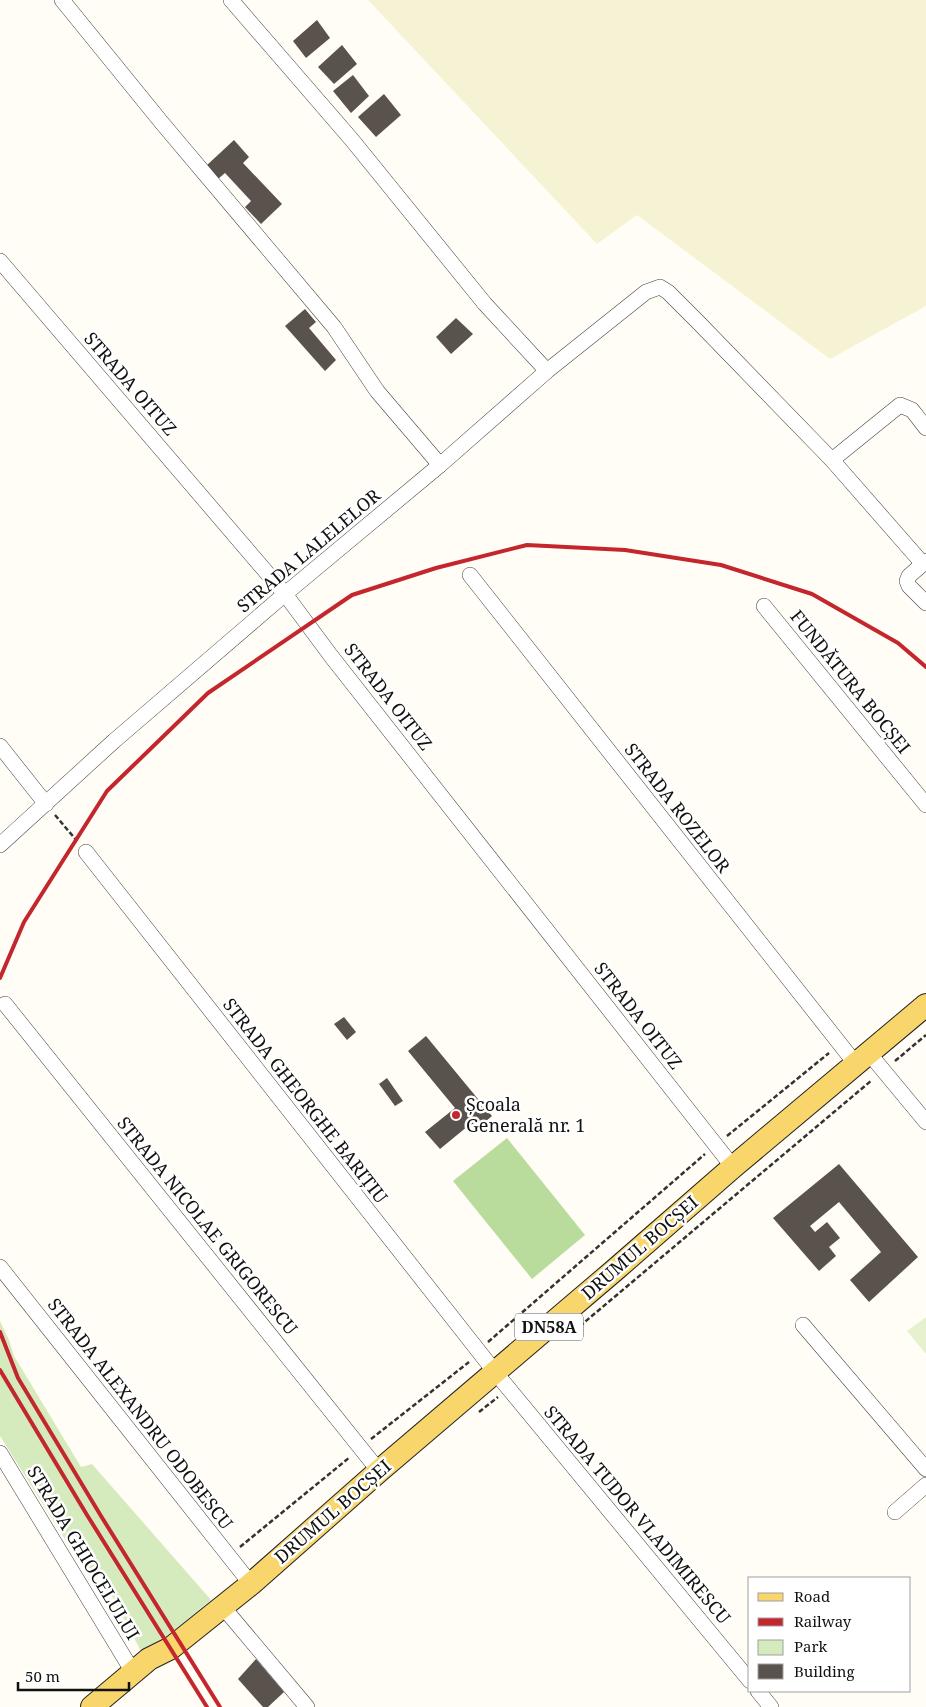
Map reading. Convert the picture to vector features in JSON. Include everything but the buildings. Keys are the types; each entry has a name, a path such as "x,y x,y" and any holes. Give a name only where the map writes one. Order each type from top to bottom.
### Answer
{"main road":[{"name":"DRUMUL BOCȘEI","path":"133,1672 149,1659 171,1648 252,1584 379,1471 733,1167 926,1005"},
{"name":"DN58A","path":"103,1704 133,1672"}],"street":[{"path":"62,0 162,123 334,327 377,391 440,465"},
{"path":"231,0 352,140 485,304 547,371"},
{"name":"STRADA OITUZ","path":"0,261 285,594 343,671 733,1167"},
{"name":"STRADA LALELELOR","path":"0,845 114,741 285,594 440,465 547,371 647,291 660,287 668,292 832,460"},
{"path":"926,428 912,410 900,405 832,460 924,562 909,576 907,581 909,586 926,603"},
{"name":"STRADA ROZELOR","path":"470,575 840,1044 862,1058 926,1122"},
{"name":"FUNDĂTURA BOCȘEI","path":"764,606 926,805"},
{"path":"0,746 46,804"},
{"name":"STRADA GHEORGHE BARIȚIU","path":"86,852 495,1372"},
{"name":"STRADA NICOLAE GRIGORESCU","path":"5,1004 379,1471"},
{"name":"STRADA ALEXANDRU ODOBESCU","path":"0,1266 252,1584"},
{"path":"803,1325 926,1470"},
{"name":"STRADA TUDOR VLADIMIRESCU","path":"495,1372 748,1679"},
{"name":"STRADA GHIOCELULUI","path":"0,1454 133,1672"},
{"path":"895,1512 926,1485"},
{"path":"223,1607 307,1707"},
{"path":"759,1692 771,1707"}],"path":[{"path":"46,804 86,852"},
{"path":"894,1062 926,1035"},
{"path":"489,1341 716,1145 840,1044"},
{"path":"570,1334 857,1092"},
{"path":"369,1441 470,1361"},
{"path":"230,1557 352,1455"}],"shaded area":[{"path":"368,0 926,0 926,306 830,359 637,215 597,244"}],"green space":[{"path":"507,1138 585,1235 532,1279 453,1181"},
{"path":"926,1317 926,1354 907,1331"},
{"path":"0,1321 14,1356 81,1467 92,1464 211,1600 143,1655 100,1573 80,1563 0,1436"}],"railway":[{"path":"0,978 24,922 107,791 208,693 352,595 436,568 527,545 625,550 721,565 812,594 898,643 926,667"},
{"path":"0,1332 18,1378 220,1707"},
{"path":"0,1370 87,1515 207,1707"}],"place":[{"name":"Școala Generală nr. 1","path":"456,1115"}]}
